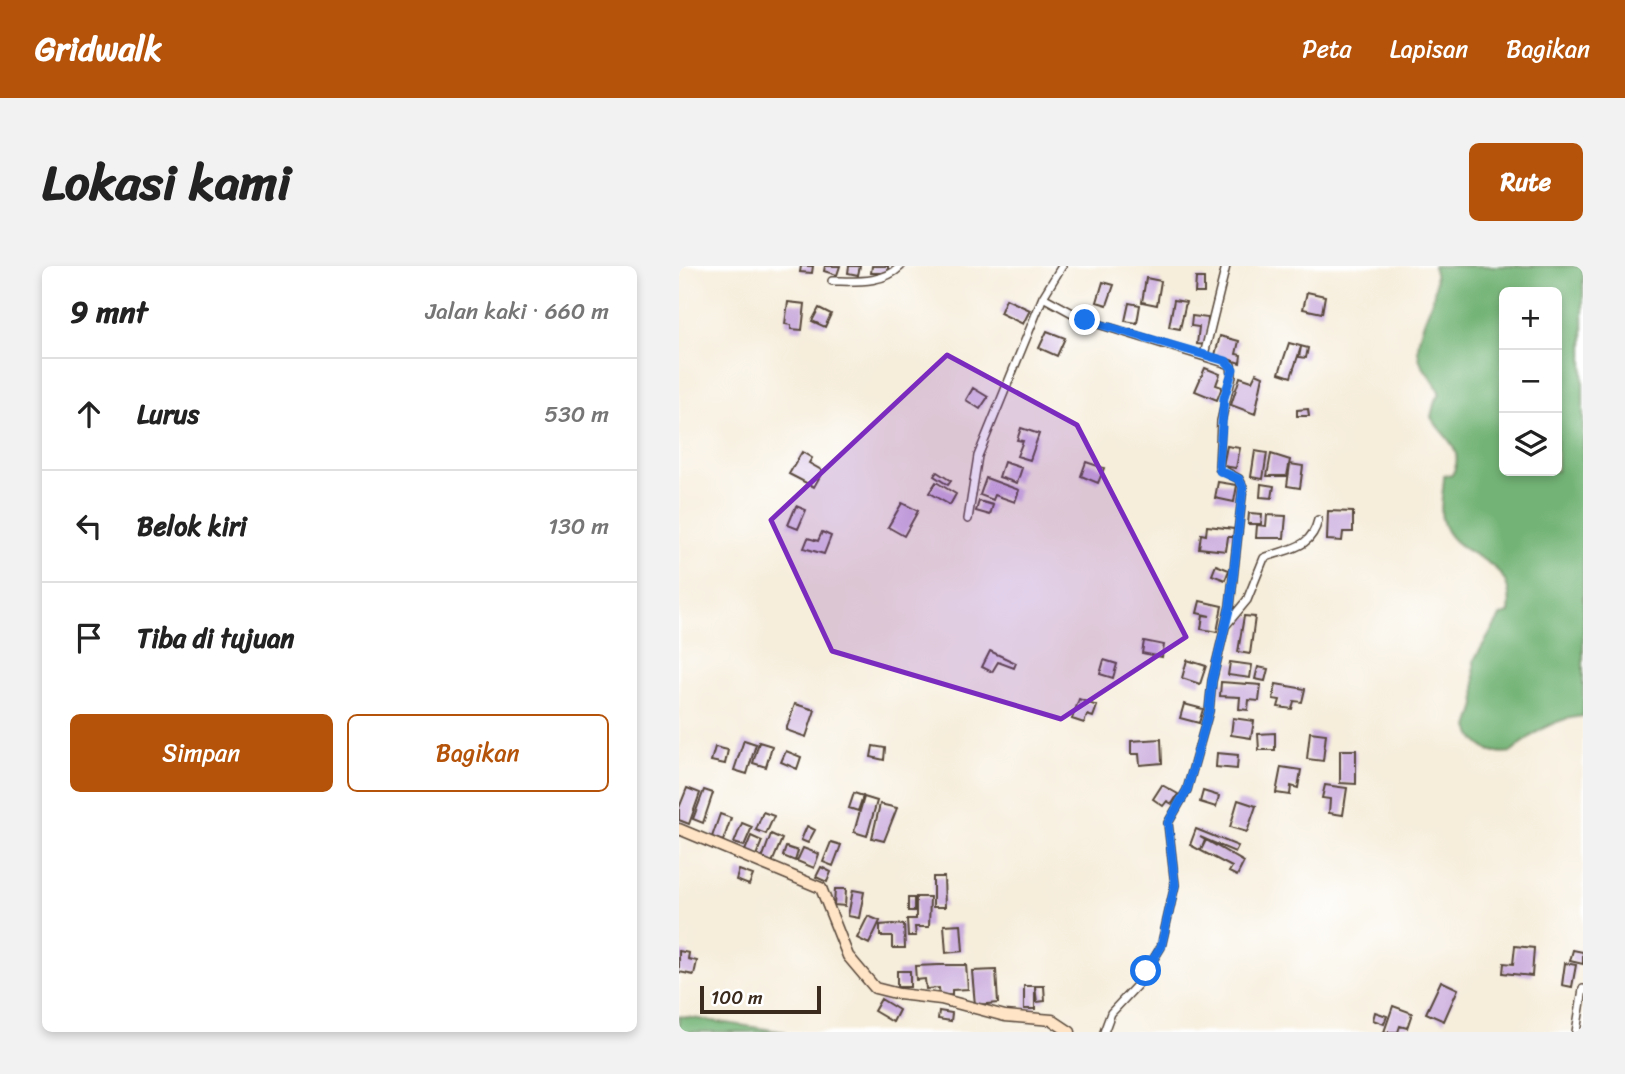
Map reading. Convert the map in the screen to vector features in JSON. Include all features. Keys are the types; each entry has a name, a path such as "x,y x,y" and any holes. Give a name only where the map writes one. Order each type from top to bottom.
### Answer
{"street":[{"path":"832,281 869,280 895,272 901,266"},
{"path":"968,519 978,456 1044,297 1062,266"},
{"path":"1205,355 1226,266"},
{"path":"1044,297 1085,320 1226,361 1233,369 1224,398 1219,468 1239,479 1243,487 1226,624 1197,757 1187,790 1168,823 1175,885 1161,947 1139,983 1111,1013 1104,1032"},
{"path":"1226,624 1247,600 1264,558 1307,544 1315,533 1318,520"},
{"path":"679,830 821,888 848,956 870,984 882,991 941,999 1005,1016 1052,1020 1069,1032"},
{"path":"1576,1032 1583,989"}],"highlighted area":[{"path":"947,355 1077,425 1186,637 1061,719 832,651 771,520"}],"green space":[{"path":"1433,266 1583,266 1583,716 1562,720 1545,728 1512,752 1492,751 1480,745 1469,727 1476,705 1474,660 1501,615 1509,613 1509,593 1503,578 1494,567 1458,544 1448,533 1442,519 1444,476 1452,475 1457,457 1451,443 1431,417 1435,400 1440,395 1421,363 1418,351 1421,329 1435,287"},
{"path":"679,1016 786,1032 679,1032"}],"building":[{"path":"801,266 813,266 812,273 800,272"},
{"path":"825,266 840,266 837,275 824,271"},
{"path":"849,266 860,266 858,275 848,273"},
{"path":"872,266 888,266 888,273 871,273"},
{"path":"1146,278 1161,281 1157,305 1142,302"},
{"path":"1196,278 1204,278 1204,293 1195,293"},
{"path":"1103,282 1114,285 1107,305 1097,302"},
{"path":"1307,292 1325,296 1322,313 1303,309"},
{"path":"1006,299 1030,310 1023,324 1000,313"},
{"path":"1174,300 1186,302 1180,329 1169,327"},
{"path":"788,302 805,304 802,330 791,329 791,325 785,324"},
{"path":"1129,303 1140,305 1137,323 1125,321"},
{"path":"819,308 831,314 825,327 812,321"},
{"path":"1192,316 1208,318 1206,345 1197,344 1199,327 1191,326"},
{"path":"1047,331 1065,338 1057,356 1039,348"},
{"path":"1220,336 1239,341 1236,354 1241,355 1240,363 1215,355"},
{"path":"1289,343 1308,348 1306,358 1299,357 1301,347 1291,377 1279,373"},
{"path":"1205,368 1220,374 1216,385 1222,387 1217,400 1195,391"},
{"path":"1256,373 1263,376 1255,414 1231,405 1240,377 1252,381"},
{"path":"973,388 988,397 980,409 966,400"},
{"path":"1308,409 1309,416 1297,416 1297,410"},
{"path":"1021,428 1039,434 1030,460 1017,456 1023,441 1017,440"},
{"path":"1227,446 1240,448 1236,468 1223,466"},
{"path":"1255,451 1267,453 1263,479 1251,477"},
{"path":"802,452 812,458 809,463 823,471 814,487 789,474"},
{"path":"1271,454 1290,460 1287,476 1267,476"},
{"path":"1004,462 1022,468 1017,483 999,477"},
{"path":"1086,462 1104,468 1098,483 1081,476"},
{"path":"1290,464 1303,466 1300,488 1287,486"},
{"path":"937,472 951,481 948,485 934,476"},
{"path":"986,478 1019,490 1015,502 995,495 993,500 980,495"},
{"path":"936,482 956,494 950,505 929,493"},
{"path":"1218,482 1237,485 1234,502 1215,498"},
{"path":"1261,484 1274,486 1272,498 1260,497"},
{"path":"979,501 993,505 990,515 976,511"},
{"path":"902,503 918,511 904,536 888,527"},
{"path":"796,506 806,510 798,529 788,525"},
{"path":"1328,511 1353,512 1353,532 1343,532 1342,541 1327,540"},
{"path":"1249,513 1262,514 1261,524 1248,524"},
{"path":"1267,515 1286,516 1284,538 1256,538 1257,525 1266,526"},
{"path":"1207,526 1234,529 1233,537 1228,537 1226,551 1199,548 1201,534 1206,535"},
{"path":"822,532 831,536 824,554 804,548 808,538 818,541"},
{"path":"1216,565 1229,570 1225,580 1212,575"},
{"path":"1200,601 1222,606 1217,632 1201,629 1203,615 1210,616 1197,613"},
{"path":"1244,616 1255,617 1250,654 1238,652"},
{"path":"1144,641 1164,645 1162,657 1142,653"},
{"path":"990,651 1016,663 1014,668 998,662 992,672 982,667"},
{"path":"1104,660 1117,664 1113,678 1100,674"},
{"path":"1187,660 1206,666 1200,684 1182,678"},
{"path":"1230,662 1252,665 1250,678 1228,675"},
{"path":"1258,667 1268,669 1265,681 1255,679"},
{"path":"1221,682 1261,685 1259,701 1249,700 1248,710 1239,709 1240,697 1220,696"},
{"path":"1276,684 1305,689 1302,702 1294,701 1292,709 1278,707 1280,700 1273,699"},
{"path":"1079,699 1097,706 1093,717 1087,715 1084,723 1072,719"},
{"path":"795,704 815,710 806,737 786,730"},
{"path":"1184,704 1203,709 1199,723 1180,718"},
{"path":"1233,718 1254,721 1251,738 1231,735"},
{"path":"1310,732 1326,734 1323,761 1307,759"},
{"path":"1275,733 1275,750 1259,750 1258,734"},
{"path":"1161,739 1162,763 1140,765 1139,754 1131,754 1131,741"},
{"path":"744,740 756,744 747,774 734,770"},
{"path":"759,742 772,746 766,767 753,763"},
{"path":"873,746 885,748 884,760 871,757"},
{"path":"715,747 728,750 725,764 711,761"},
{"path":"1340,750 1356,750 1356,784 1340,783"},
{"path":"786,751 801,757 797,769 781,762"},
{"path":"1217,753 1238,755 1237,769 1216,767"},
{"path":"1281,767 1301,770 1298,788 1291,786 1290,795 1276,793"},
{"path":"1162,785 1178,794 1172,804 1167,801 1163,806 1153,799"},
{"path":"1325,785 1347,788 1343,815 1329,813 1330,799 1322,798"},
{"path":"687,788 700,793 689,824 679,820 679,808"},
{"path":"704,790 713,793 703,823 693,819"},
{"path":"1203,791 1219,796 1216,807 1200,802"},
{"path":"854,793 863,796 858,811 849,808"},
{"path":"864,797 877,801 867,836 854,832"},
{"path":"1238,800 1256,806 1247,832 1230,827"},
{"path":"880,804 897,808 884,841 872,838"},
{"path":"763,812 774,816 766,834 756,830"},
{"path":"720,814 731,818 723,841 712,837"},
{"path":"742,823 752,827 744,846 734,843"},
{"path":"807,826 815,830 808,843 801,840"},
{"path":"1196,829 1238,846 1235,852 1200,837 1205,840 1201,850 1206,840 1244,862 1237,876 1229,872 1232,867 1190,845"},
{"path":"771,834 782,839 772,863 762,859"},
{"path":"751,836 762,841 755,858 744,853"},
{"path":"831,842 841,845 833,866 823,862"},
{"path":"786,847 798,851 795,861 783,856"},
{"path":"803,848 819,854 814,868 797,861"},
{"path":"821,867 831,872 827,882 816,877"},
{"path":"739,870 753,875 749,885 736,880"},
{"path":"933,877 944,877 945,907 933,907"},
{"path":"835,889 846,889 845,906 834,905"},
{"path":"853,890 864,892 859,918 848,916"},
{"path":"916,897 930,897 929,927 915,927 916,936 908,936 907,919 916,919"},
{"path":"908,898 914,898 914,911 908,911"},
{"path":"868,916 880,921 869,944 857,938"},
{"path":"961,924 963,951 946,953 944,925"},
{"path":"880,925 904,925 905,948 892,948 892,936 880,936"},
{"path":"1515,946 1534,948 1532,976 1503,973 1504,963 1513,964"},
{"path":"1573,950 1583,952 1583,964 1570,961"},
{"path":"679,951 689,953 688,959 697,961 694,975 679,972"},
{"path":"1565,963 1576,965 1572,987 1562,985"},
{"path":"966,965 968,989 952,990 952,995 940,996 939,988 926,989 925,979 916,980 915,966"},
{"path":"996,970 998,1003 975,1005 972,971"},
{"path":"897,971 910,971 910,987 897,987"},
{"path":"1441,981 1458,989 1444,1021 1426,1013"},
{"path":"1024,986 1035,986 1035,1009 1024,1009"},
{"path":"1035,986 1044,986 1045,1001 1037,1002"},
{"path":"881,999 899,1010 893,1022 874,1011"},
{"path":"1393,1006 1412,1013 1407,1028 1400,1026 1398,1032 1384,1032"},
{"path":"939,1011 952,1013 951,1021 938,1019"},
{"path":"1375,1012 1387,1016 1384,1024 1373,1020"}],"route":[{"path":"1085,320 1226,361 1233,369 1224,398 1219,468 1220,471 1239,479 1243,487 1236,565 1230,606 1212,681 1209,711 1197,757 1187,790 1168,823 1175,885 1161,947 1146,971"}]}
